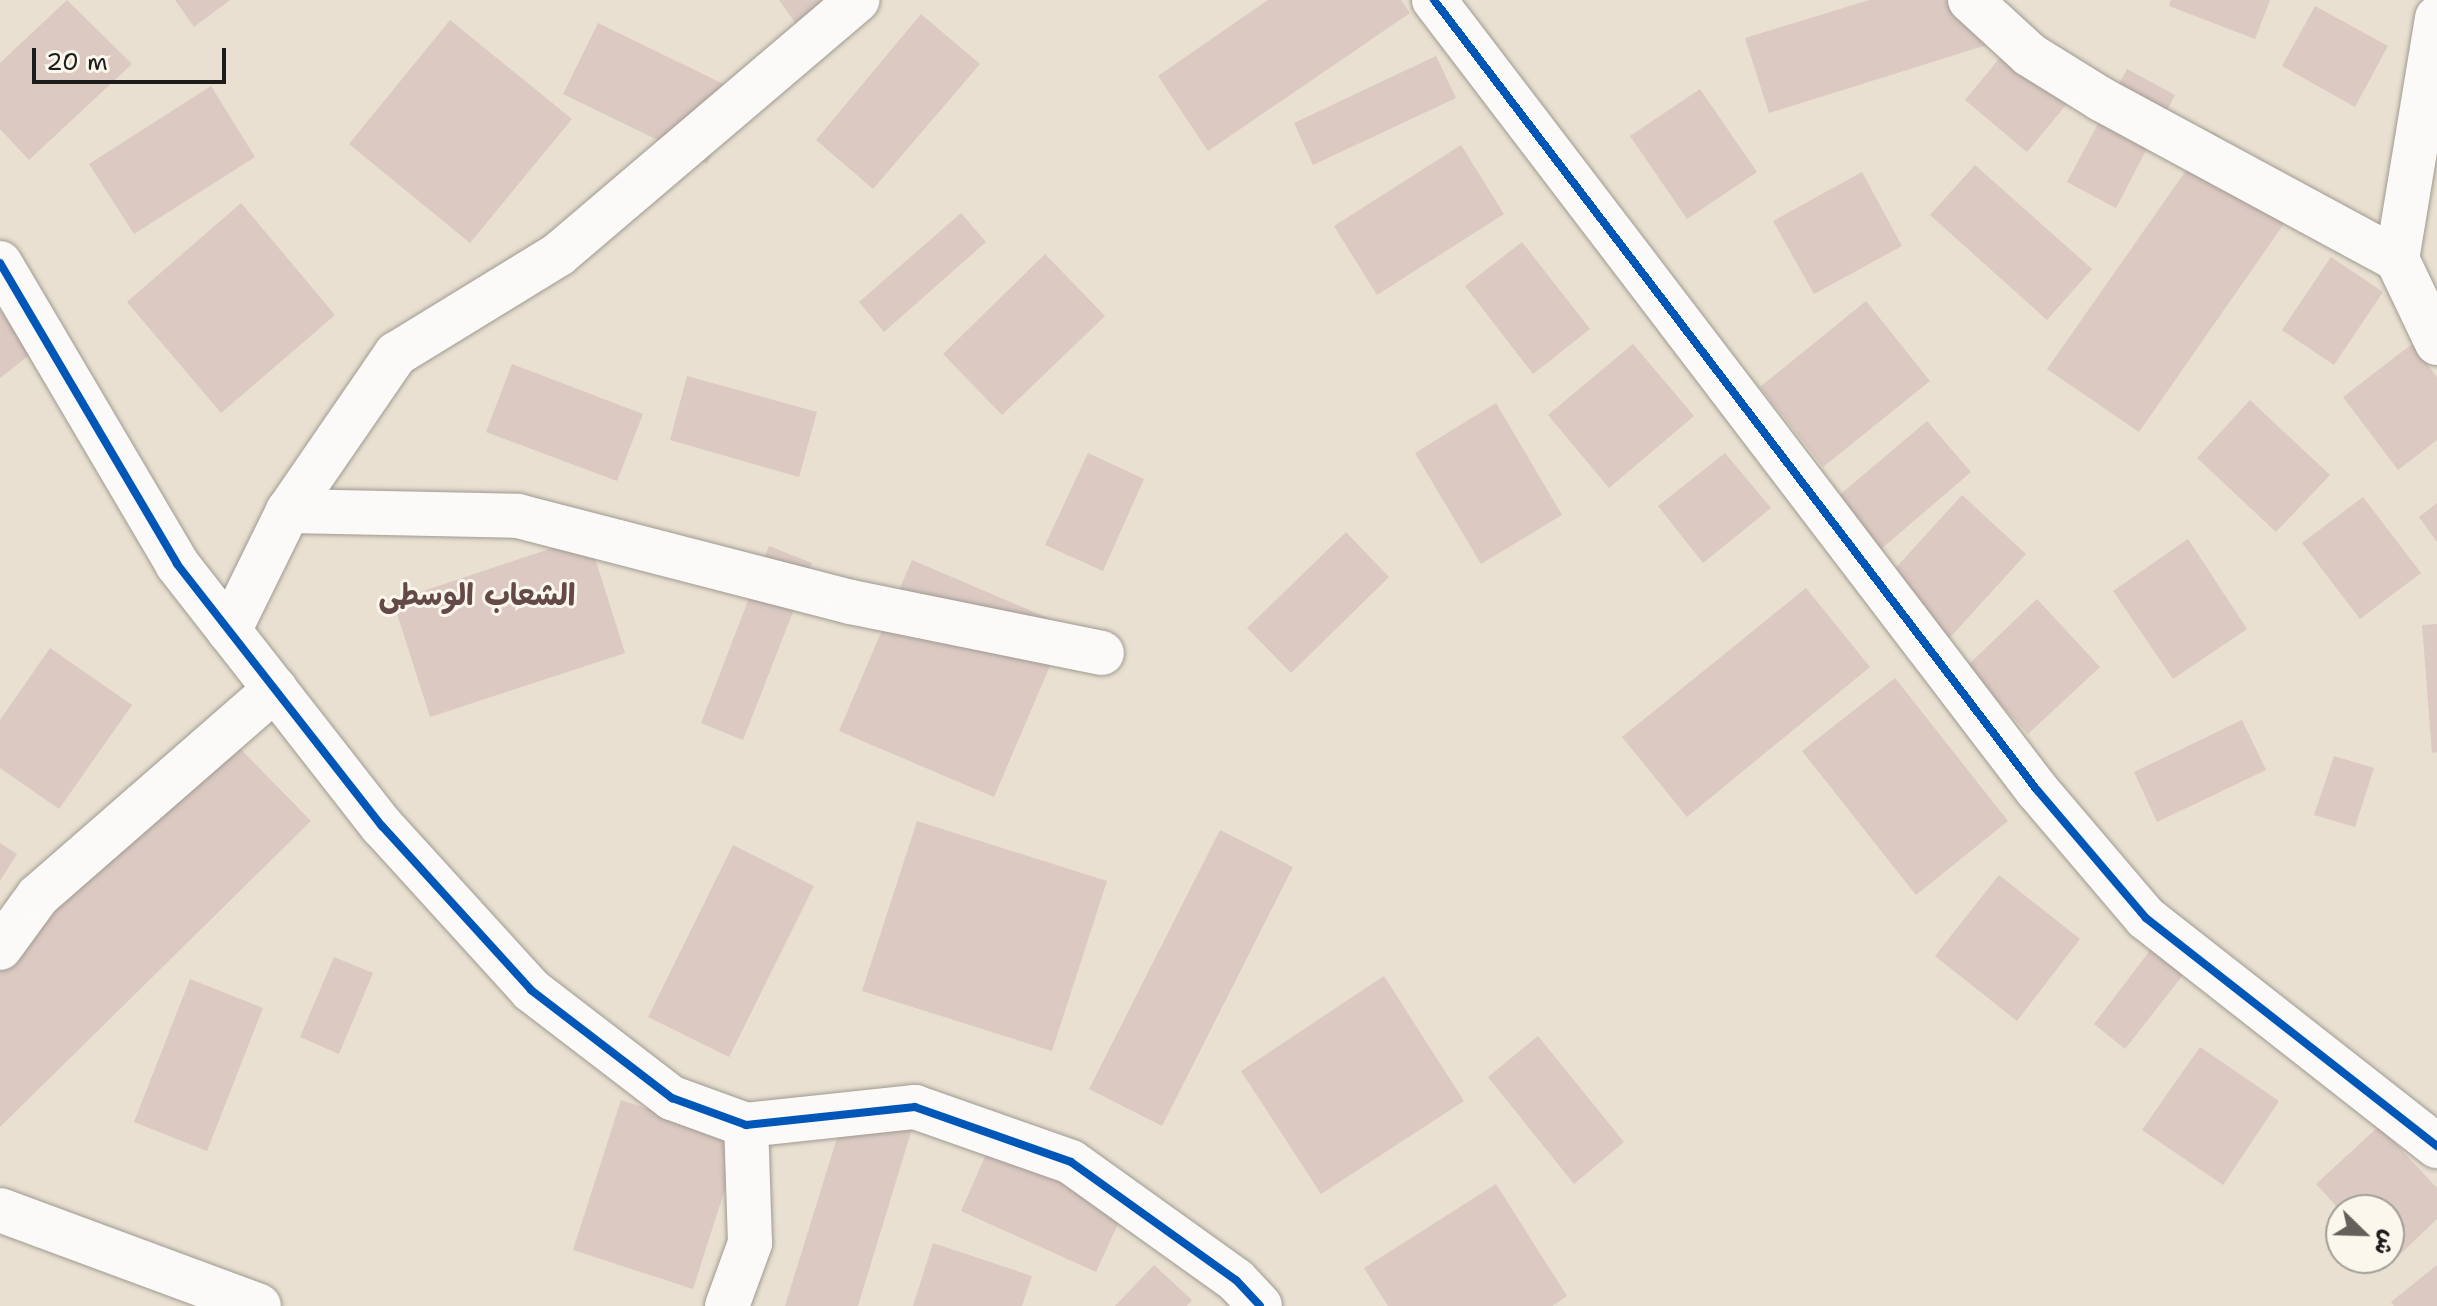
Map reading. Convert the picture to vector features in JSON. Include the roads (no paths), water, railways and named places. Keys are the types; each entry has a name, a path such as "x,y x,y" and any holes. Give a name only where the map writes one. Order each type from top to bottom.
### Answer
{"street":[{"path":"229,631 288,511 396,354 559,254 857,0"},
{"path":"1434,0 2037,790 2146,918 2437,1146"},
{"path":"1970,0 2030,55 2101,99 2397,259"},
{"path":"2437,18 2397,259 2437,343"},
{"path":"0,263 177,564 382,826 531,990 672,1098 746,1125 915,1107 1071,1162 1236,1280 1260,1306"},
{"path":"288,511 518,516 851,602 1102,653"},
{"path":"0,948 38,896 275,689"},
{"path":"727,1306 750,1243 746,1125"},
{"path":"0,1210 259,1306"}],"district":[{"name":"الشعاب الوسطى","path":"477,595"}]}
